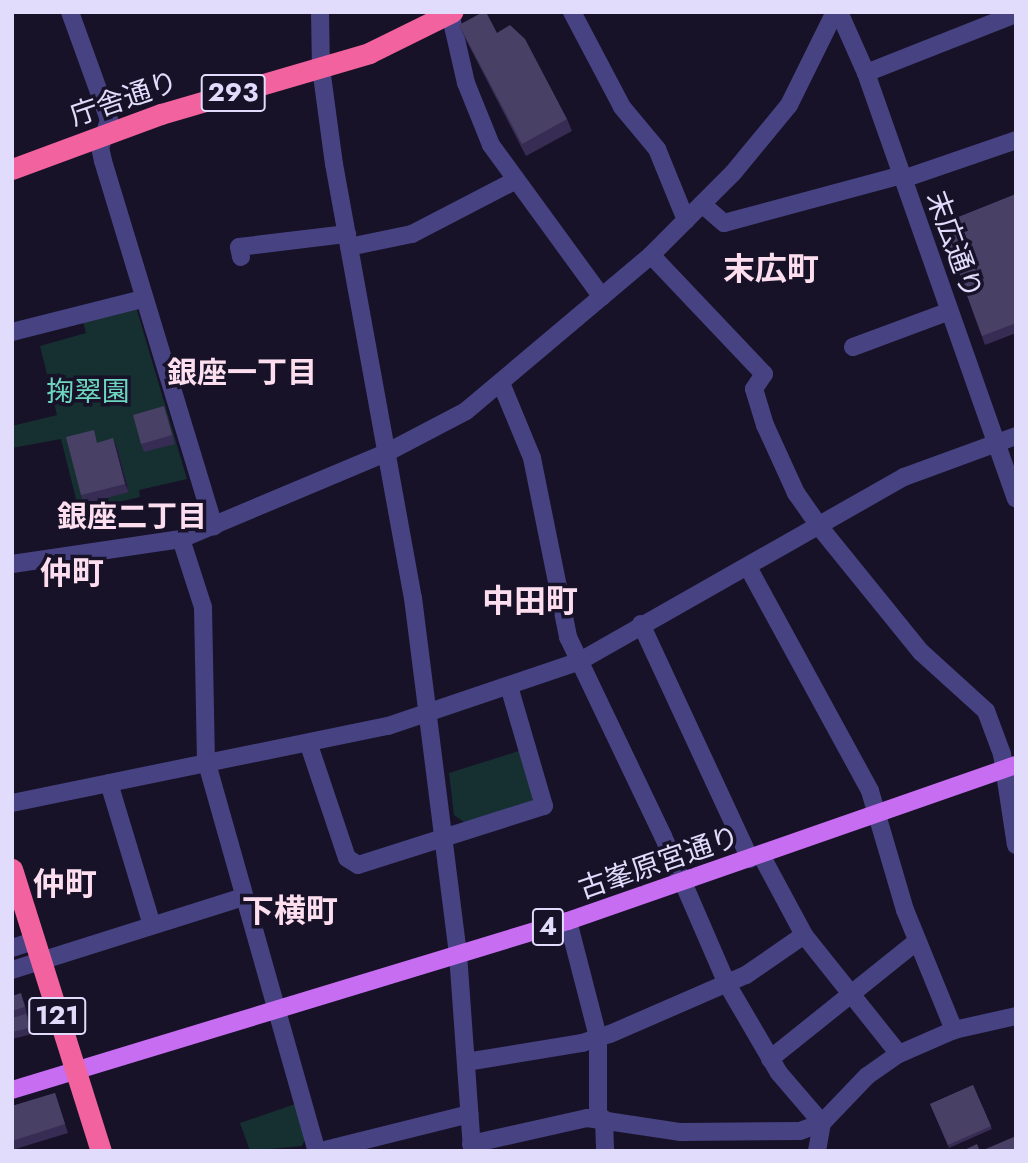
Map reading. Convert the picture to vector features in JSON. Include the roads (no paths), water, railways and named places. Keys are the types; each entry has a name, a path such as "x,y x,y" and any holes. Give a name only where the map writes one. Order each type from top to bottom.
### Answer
{"highway":[{"name":"庁舎通り","path":"12,169 105,135 389,45 451,13"},
{"name":"121","path":"12,869 74,1071 102,1151"}],"main road":[{"name":"古峯原宮通り","path":"12,1090 568,921 1009,767"}],"street":[{"path":"69,12 109,120 100,147 103,161 142,299 214,526"},
{"path":"320,12 321,68 348,240 413,598 458,954 472,1147 601,1119 732,1142 786,1133 822,1123 867,1076 900,1054 954,1030 1016,1016"},
{"path":"572,12 622,107 657,149 686,220"},
{"path":"12,564 181,539 386,453 466,411 651,255 702,204 789,105 837,12"},
{"name":"末広通り","path":"837,12 866,73 1016,498"},
{"path":"451,13 475,112 516,180 602,297"},
{"path":"866,73 1016,14"},
{"path":"702,204 724,223 902,177 1016,140"},
{"path":"241,257 239,247 412,234 516,180"},
{"path":"651,255 764,374 754,389 765,425 796,493 818,524 921,652 986,710 1009,767 1016,845"},
{"path":"12,332 142,299"},
{"path":"853,348 950,311"},
{"path":"501,383 531,458 568,637 683,882 727,984 770,1059 822,1123 817,1151"},
{"path":"12,803 206,760 309,745 426,715 580,661 904,477 1016,436"},
{"path":"181,539 203,607 206,760 319,1151 469,1114"},
{"path":"748,567 870,790 916,942 954,1030"},
{"path":"641,624 755,857 804,935 900,1054"},
{"path":"309,745 347,858 358,864 443,839 544,806 509,686"},
{"path":"109,783 152,925"},
{"path":"12,948 37,951 152,925 244,897"},
{"path":"568,921 598,1037 605,1151"},
{"path":"466,1062 598,1037 727,984 804,935"},
{"path":"770,1059 916,942"},
{"path":"12,970 37,951"}],"district":[{"name":"末広町","path":"771,269"},
{"name":"銀座一丁目","path":"242,373"},
{"name":"銀座二丁目","path":"132,517"},
{"name":"仲町","path":"72,573"},
{"name":"中田町","path":"530,601"},
{"name":"仲町","path":"65,884"},
{"name":"下横町","path":"290,911"}],"park label":[{"name":"掬翠園","path":"88,392"}]}
